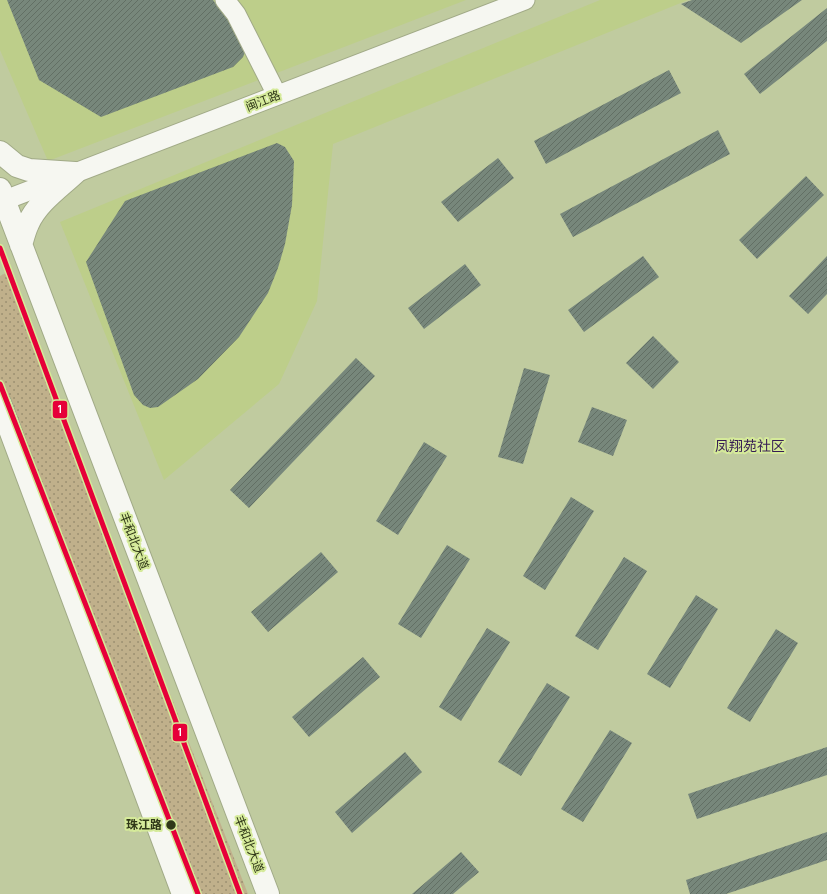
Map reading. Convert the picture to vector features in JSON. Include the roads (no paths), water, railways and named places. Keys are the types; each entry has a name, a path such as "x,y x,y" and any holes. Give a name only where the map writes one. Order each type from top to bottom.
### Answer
{"highway":[{"path":"0,152 17,166 29,170 75,173"},
{"path":"21,245 28,223 36,212 47,198 75,173"},
{"name":"丰和北大道","path":"1,197 21,245 268,894"},
{"path":"0,402 183,894"}],"street":[{"path":"225,0 239,20 277,95"},
{"name":"闽江路","path":"1,197 75,173 525,0"}],"place":[{"name":"珠江路","path":"171,825"}],"district":[{"name":"凤翔苑社区","path":"750,446"}]}
